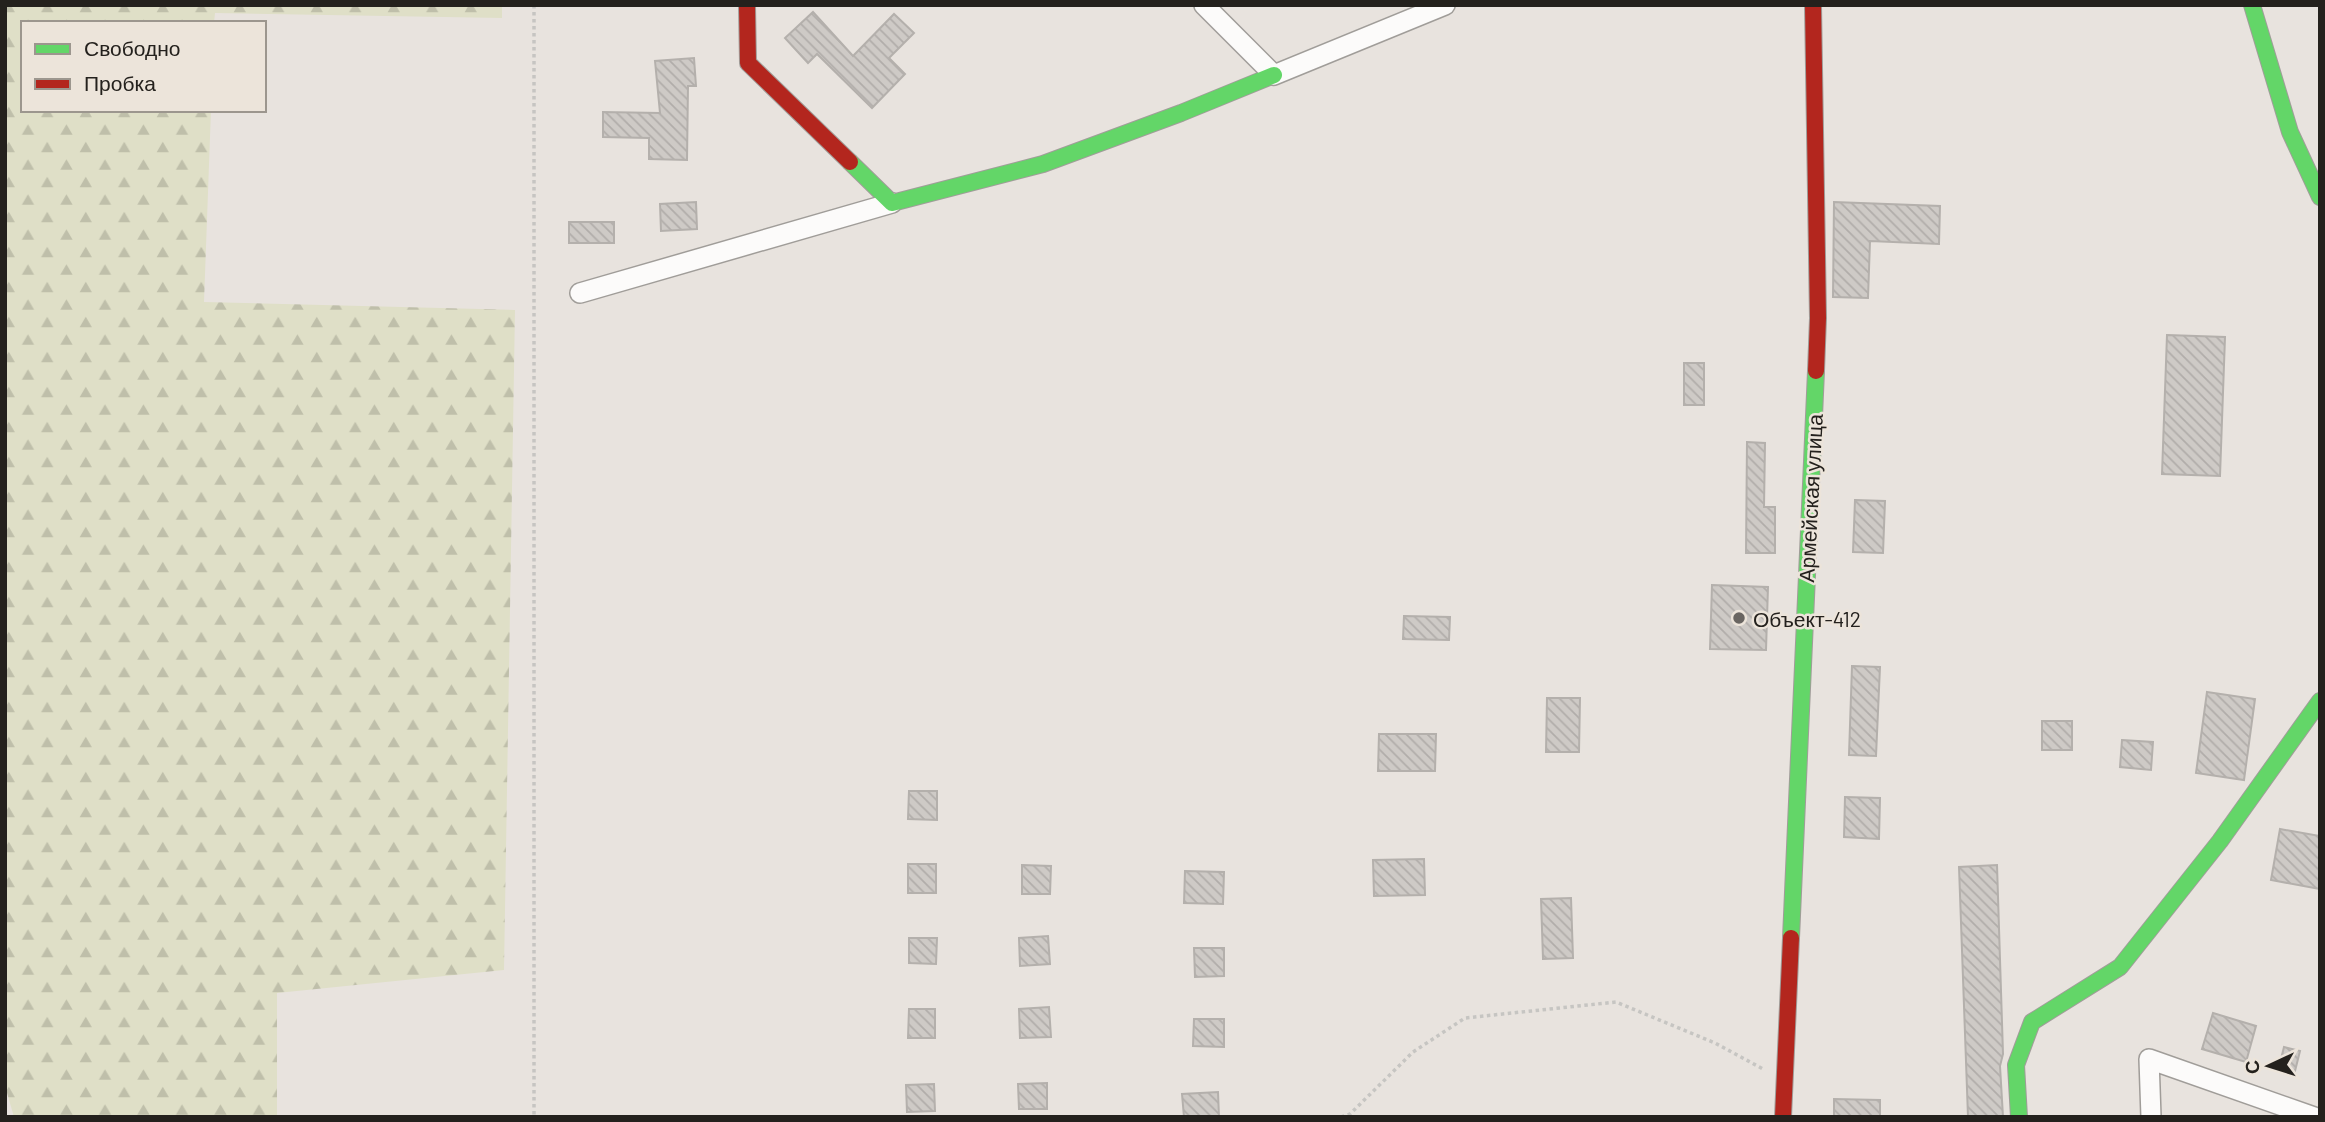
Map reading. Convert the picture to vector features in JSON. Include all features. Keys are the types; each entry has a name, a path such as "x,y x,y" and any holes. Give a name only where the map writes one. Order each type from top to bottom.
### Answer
{"street":[{"path":"747,5 748,63 892,204"},
{"path":"1204,5 1274,75"},
{"path":"580,293 1042,164 1181,113 1445,5"},
{"name":"Армейская улица","path":"1783,1117 1818,318 1813,5"},
{"path":"2252,5 2290,132 2320,197"},
{"path":"2019,1117 2017,1065 2032,1022 2120,967 2220,841 2320,701"},
{"path":"2151,1117 2149,1059 2314,1117"}],"path":[{"path":"534,5 534,1117"},
{"path":"1341,1117 1350,1114 1413,1052 1465,1018 1616,1002 1715,1043 1784,1081"}],"green space":[{"path":"5,5 502,5 502,18 215,13 214,21 21,21 21,112 211,112 204,302 515,310 504,970 277,993 277,1117 14,1117 5,1086"}],"building":[{"path":"813,12 853,56 894,14 914,33 889,58 905,74 872,108 817,54 808,63 785,38"},
{"path":"694,58 696,86 688,86 687,160 649,159 649,138 603,137 603,112 660,113 655,61"},
{"path":"696,202 697,229 661,231 660,204"},
{"path":"1834,202 1940,206 1939,244 1870,241 1868,298 1833,297"},
{"path":"569,222 614,222 614,243 569,243"},
{"path":"2167,335 2225,337 2220,476 2162,474"},
{"path":"1684,363 1704,363 1704,405 1684,405"},
{"path":"1747,442 1765,443 1764,507 1775,507 1775,553 1746,553"},
{"path":"1855,500 1885,501 1883,553 1853,552"},
{"name":"Объект-412","path":"1712,585 1768,587 1766,650 1710,649"},
{"path":"1404,616 1450,617 1449,640 1403,639"},
{"path":"1852,666 1880,667 1876,756 1849,755"},
{"path":"2207,692 2255,699 2244,780 2196,773"},
{"path":"1547,698 1580,698 1579,752 1546,752"},
{"path":"2042,721 2072,721 2072,750 2042,750"},
{"path":"1379,734 1436,734 1435,771 1378,771"},
{"path":"2122,740 2153,742 2151,770 2120,767"},
{"path":"909,791 937,791 937,820 908,819"},
{"path":"1845,797 1880,798 1879,839 1844,837"},
{"path":"2280,829 2320,836 2320,889 2271,880"},
{"path":"1424,859 1425,895 1374,896 1373,860"},
{"path":"908,864 936,864 936,893 908,893"},
{"path":"1022,865 1051,866 1050,894 1022,894"},
{"path":"1997,865 2003,1117 1968,1117 1959,867"},
{"path":"1185,871 1224,872 1223,904 1184,903"},
{"path":"1571,898 1573,958 1543,959 1541,899"},
{"path":"1048,936 1050,964 1020,966 1019,938"},
{"path":"909,938 937,938 936,964 909,963"},
{"path":"1194,948 1224,948 1224,976 1195,977"},
{"path":"1049,1007 1051,1037 1020,1038 1019,1009"},
{"path":"909,1009 935,1009 935,1038 908,1038"},
{"path":"2213,1013 2256,1026 2246,1062 2202,1049"},
{"path":"1194,1019 1224,1019 1224,1047 1193,1046"},
{"path":"2284,1047 2300,1051 2295,1071 2279,1067"},
{"path":"1047,1083 1047,1109 1019,1109 1018,1084"},
{"path":"934,1084 935,1111 907,1112 906,1085"},
{"path":"1218,1092 1219,1117 1184,1117 1182,1094"},
{"path":"1834,1099 1880,1100 1880,1117 1834,1117"}],"traffic: fast":[{"path":"2252,5 2290,132 2320,197"},
{"path":"850,162 892,203 1043,164 1274,75"},
{"path":"1791,938 1816,371"},
{"path":"2019,1117 2016,1065 2032,1022 2120,967 2220,841 2320,701"}],"traffic: jam":[{"path":"747,5 748,63 850,162"},
{"path":"1813,5 1818,318 1816,371"},
{"path":"1783,1117 1791,938"}],"place":[{"name":"Объект-412","path":"1739,618"}]}
